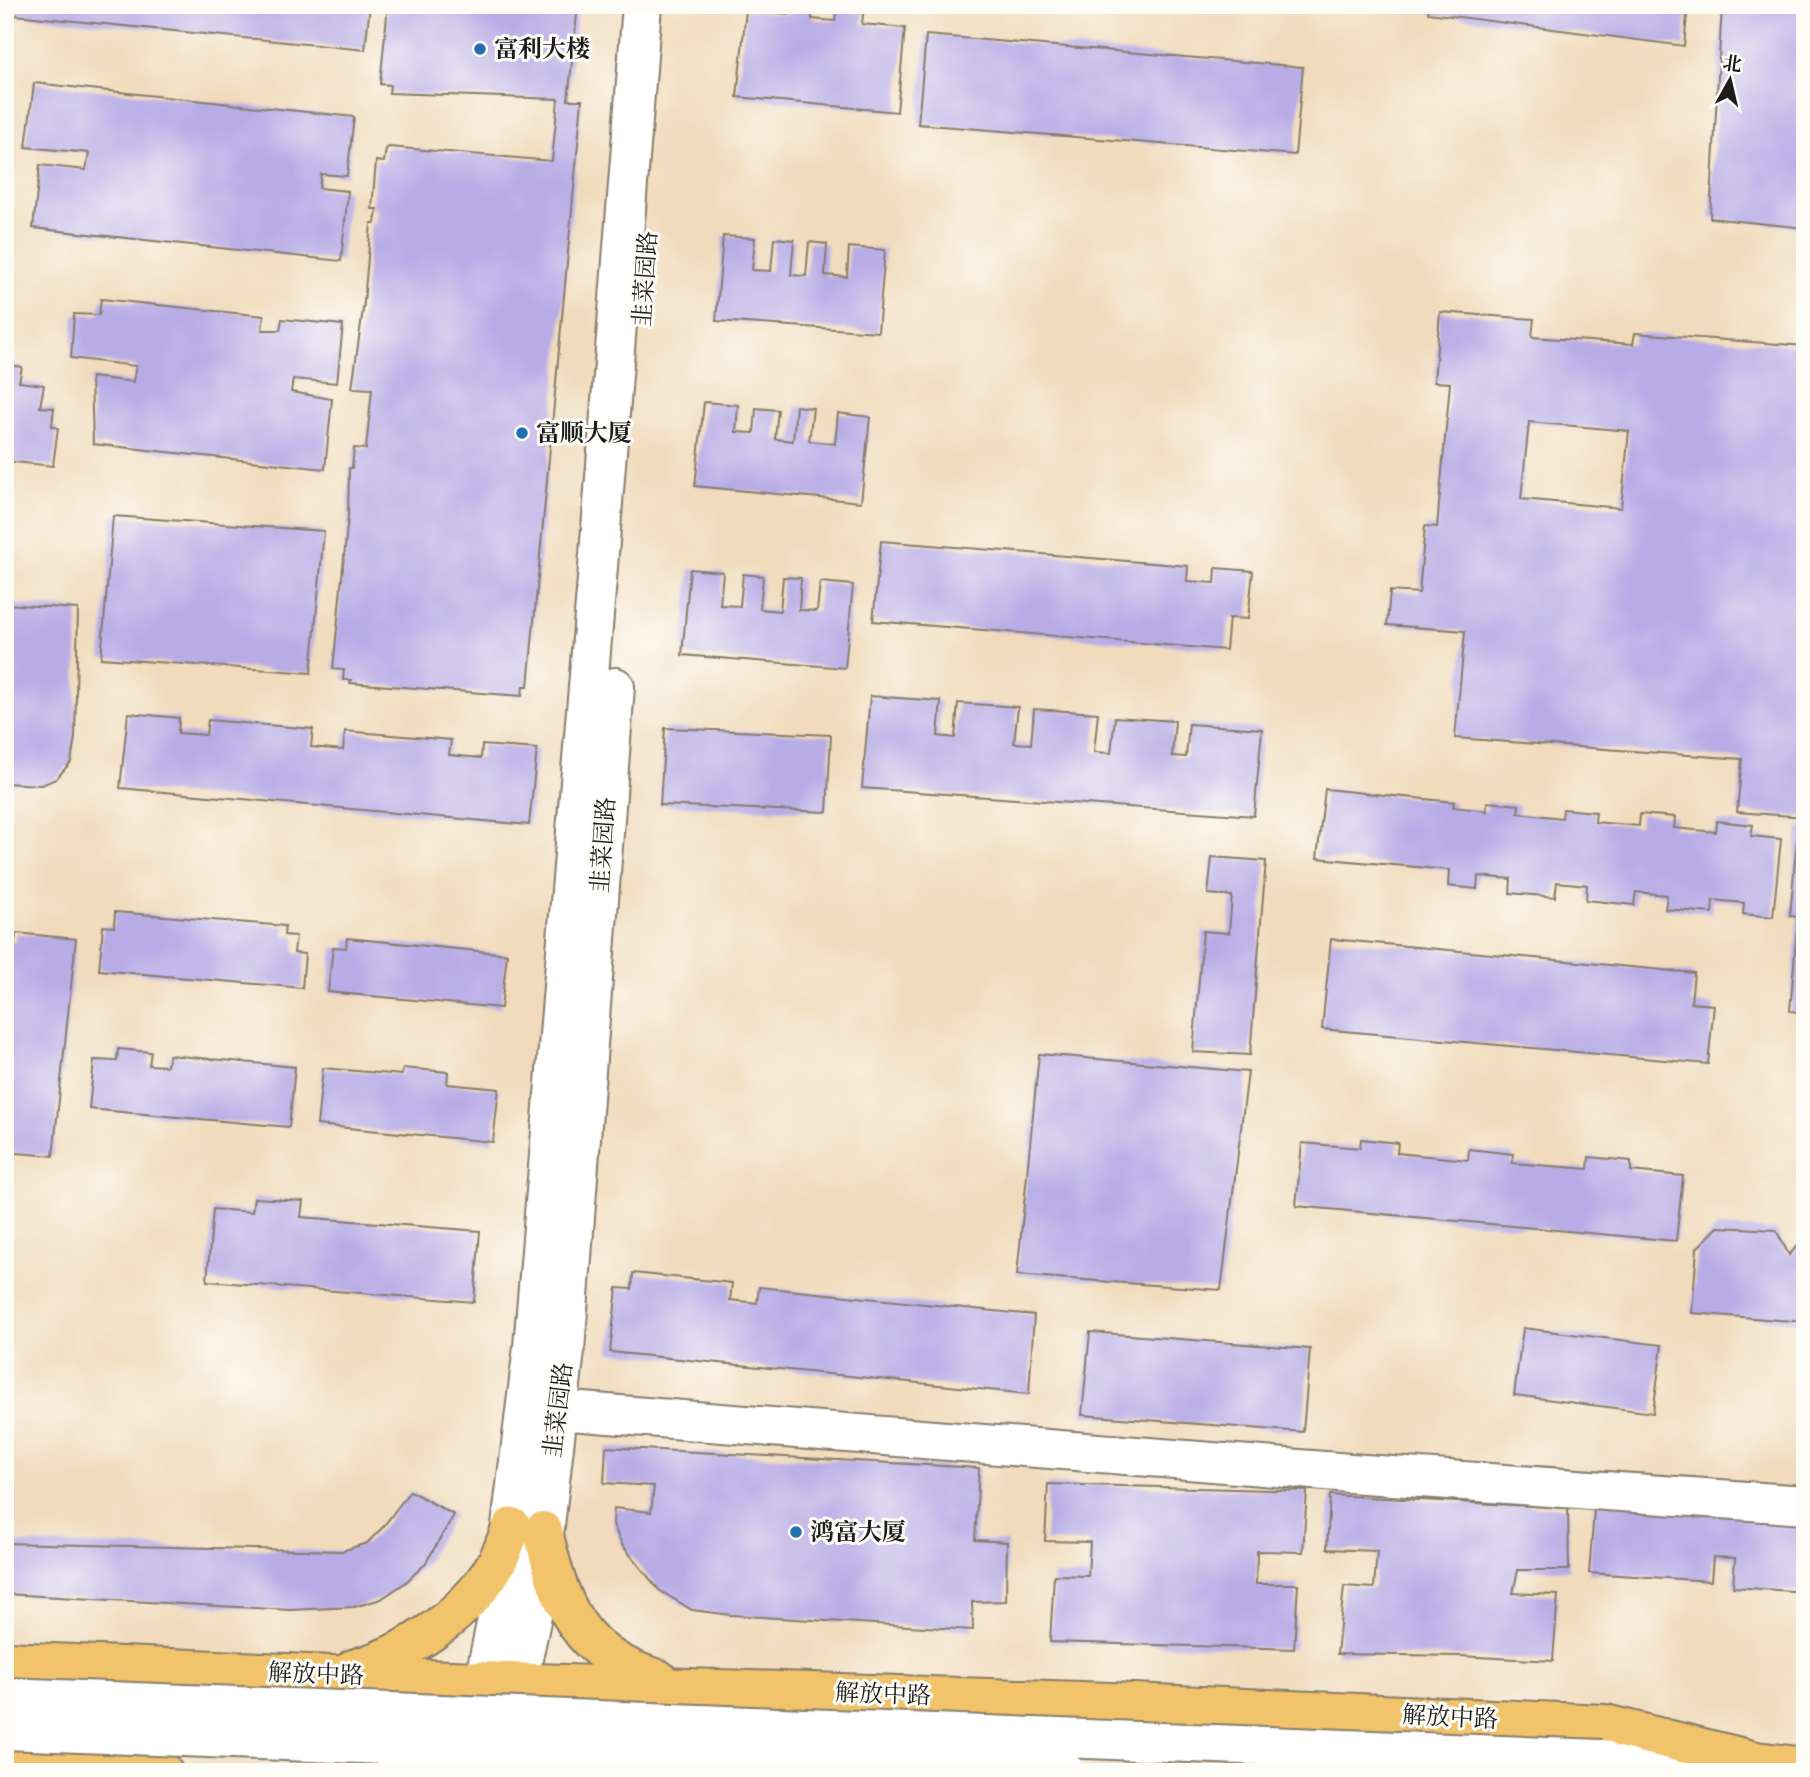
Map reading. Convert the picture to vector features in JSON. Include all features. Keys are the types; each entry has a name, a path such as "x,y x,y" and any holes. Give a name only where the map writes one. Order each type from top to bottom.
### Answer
{"main road":[{"path":"333,1675 398,1653 439,1625 469,1601 528,1529 554,1577 567,1609 585,1637 606,1655 644,1675 687,1687"},
{"name":"解放中路","path":"5,1661 1111,1702 1605,1724 1756,1761 1805,1767"},
{"path":"5,1765 163,1772"}],"street":[{"name":"韭菜园路","path":"501,1681 538,1587 528,1529 533,1347 642,5"},
{"name":"韭菜园路","path":"528,1529 558,1410 565,1350 666,5"},
{"path":"558,1410 1350,1473 1805,1505"},
{"path":"460,1772 501,1681"},
{"path":"495,1772 501,1681"},
{"name":"解放中路","path":"5,1697 1602,1759 1756,1761"},
{"path":"5,1730 1065,1772"}],"building":[{"path":"5,5 370,5 365,50 5,14"},
{"name":"富顺大厦","path":"388,5 578,5 568,100 582,100 528,686 523,686 522,696 350,683 351,680 343,680 344,670 333,669 348,516 349,468 352,468 354,448 366,449 372,389 352,388 371,223 375,223 377,209 372,209 376,161 384,162 386,149 389,147 552,161 558,99 389,93 390,85 380,84"},
{"path":"791,5 813,5 812,19 835,21 837,5 864,5 862,24 905,28 897,112 737,97 746,10 790,14"},
{"path":"1429,5 1688,5 1684,46 1428,13"},
{"path":"1722,5 1805,5 1805,228 1710,218"},
{"path":"926,35 1303,67 1295,155 918,124"},
{"path":"34,83 354,117 347,176 321,174 319,188 348,191 341,261 33,228 40,165 86,170 89,153 26,147"},
{"path":"723,236 755,238 752,270 771,271 774,238 794,240 791,275 806,276 809,242 827,244 825,275 847,277 849,247 885,250 878,332 716,321"},
{"path":"101,299 264,316 262,330 280,330 282,319 343,325 337,383 293,379 291,392 332,399 325,469 93,444 91,377 133,382 136,366 71,358 74,314 99,315"},
{"path":"1440,312 1534,319 1532,337 1633,344 1635,333 1805,346 1805,817 1737,812 1742,759 1455,738 1465,631 1387,625 1390,591 1419,593 1425,526 1437,527 1450,383 1434,382","holes":["1529,422 1629,431 1621,508 1521,499"]},
{"path":"5,364 22,367 19,382 44,385 40,407 54,408 52,426 58,428 53,466 5,461"},
{"path":"704,402 738,405 736,432 754,433 756,408 778,410 775,439 793,441 796,406 813,408 809,441 835,444 838,413 870,417 861,502 695,486"},
{"path":"113,516 324,531 311,673 101,658"},
{"path":"881,541 1188,566 1187,581 1215,583 1216,568 1253,571 1248,619 1229,618 1226,650 873,621"},
{"path":"690,569 723,572 720,605 740,606 743,574 763,576 760,609 780,611 783,577 801,578 799,610 817,611 820,582 853,585 845,668 682,655"},
{"path":"5,604 78,609 75,737 71,762 56,779 42,785 5,783"},
{"path":"870,696 941,701 938,736 955,738 958,703 1018,707 1014,743 1031,744 1034,709 1098,713 1094,752 1111,753 1115,717 1175,721 1172,756 1186,757 1189,724 1262,729 1254,816 862,788"},
{"path":"128,713 179,718 178,733 206,735 208,720 313,729 311,747 343,750 345,731 451,740 449,755 481,758 482,745 537,749 529,825 120,788"},
{"path":"665,728 831,735 827,812 660,805"},
{"path":"1325,789 1454,802 1453,807 1487,811 1487,802 1519,805 1518,813 1562,818 1563,809 1596,812 1595,822 1639,826 1640,814 1675,817 1674,828 1716,832 1717,821 1753,825 1751,836 1781,839 1773,917 1743,914 1744,903 1713,900 1712,913 1665,909 1667,895 1636,892 1634,905 1586,900 1587,885 1557,882 1555,897 1510,893 1511,879 1478,876 1477,889 1448,886 1449,870 1317,858"},
{"path":"1798,827 1805,828 1805,1013 1790,1011 1798,917 1790,916"},
{"path":"1212,857 1266,861 1250,1055 1193,1052 1203,931 1229,933 1232,896 1208,894"},
{"path":"115,912 285,926 284,935 296,936 294,953 305,954 302,988 99,970 103,926 114,927"},
{"path":"16,933 76,939 53,1156 5,1152 5,941 15,942"},
{"path":"347,938 507,954 501,1008 328,992 333,947 346,948"},
{"path":"1331,939 1694,973 1691,1003 1714,1005 1708,1064 1322,1029"},
{"path":"118,1049 151,1052 149,1065 167,1066 169,1055 295,1067 289,1127 89,1109 94,1060 117,1061"},
{"path":"1039,1054 1248,1072 1221,1290 1017,1275"},
{"path":"323,1068 402,1075 403,1068 448,1072 447,1084 499,1089 493,1142 317,1125"},
{"path":"1361,1139 1398,1143 1397,1153 1468,1160 1469,1149 1513,1154 1512,1163 1588,1169 1589,1157 1631,1161 1631,1171 1683,1176 1676,1241 1296,1206 1302,1143 1360,1148"},
{"path":"254,1198 303,1201 301,1217 480,1231 474,1302 207,1281 213,1209 252,1212"},
{"path":"1718,1227 1776,1230 1789,1255 1805,1237 1805,1322 1692,1313 1697,1248"},
{"path":"633,1273 732,1283 730,1300 757,1303 759,1287 1034,1315 1029,1394 610,1352 617,1288 632,1289"},
{"path":"1523,1328 1662,1345 1653,1413 1514,1395"},
{"path":"1090,1332 1310,1349 1303,1432 1082,1415"},
{"name":"鸿富大厦","path":"606,1447 979,1468 975,1540 1007,1542 1006,1601 972,1602 973,1630 731,1615 692,1610 659,1590 622,1545 613,1524 614,1508 651,1512 654,1486 604,1483"},
{"path":"1048,1484 1307,1491 1303,1552 1257,1551 1256,1584 1298,1584 1294,1649 1050,1642 1054,1575 1088,1576 1090,1542 1045,1541"},
{"path":"410,1491 454,1515 425,1564 405,1583 381,1599 354,1607 290,1610 5,1594 5,1543 342,1551 367,1543 383,1527"},
{"path":"1330,1495 1568,1508 1569,1570 1518,1570 1513,1593 1558,1595 1553,1661 1337,1654 1344,1586 1374,1588 1377,1551 1327,1549"},
{"path":"1595,1498 1805,1513 1805,1592 1733,1587 1735,1558 1713,1557 1711,1581 1589,1573"}],"place":[{"name":"富利大楼","path":"480,49"},
{"name":"富顺大厦","path":"522,433"},
{"name":"鸿富大厦","path":"796,1532"}]}
